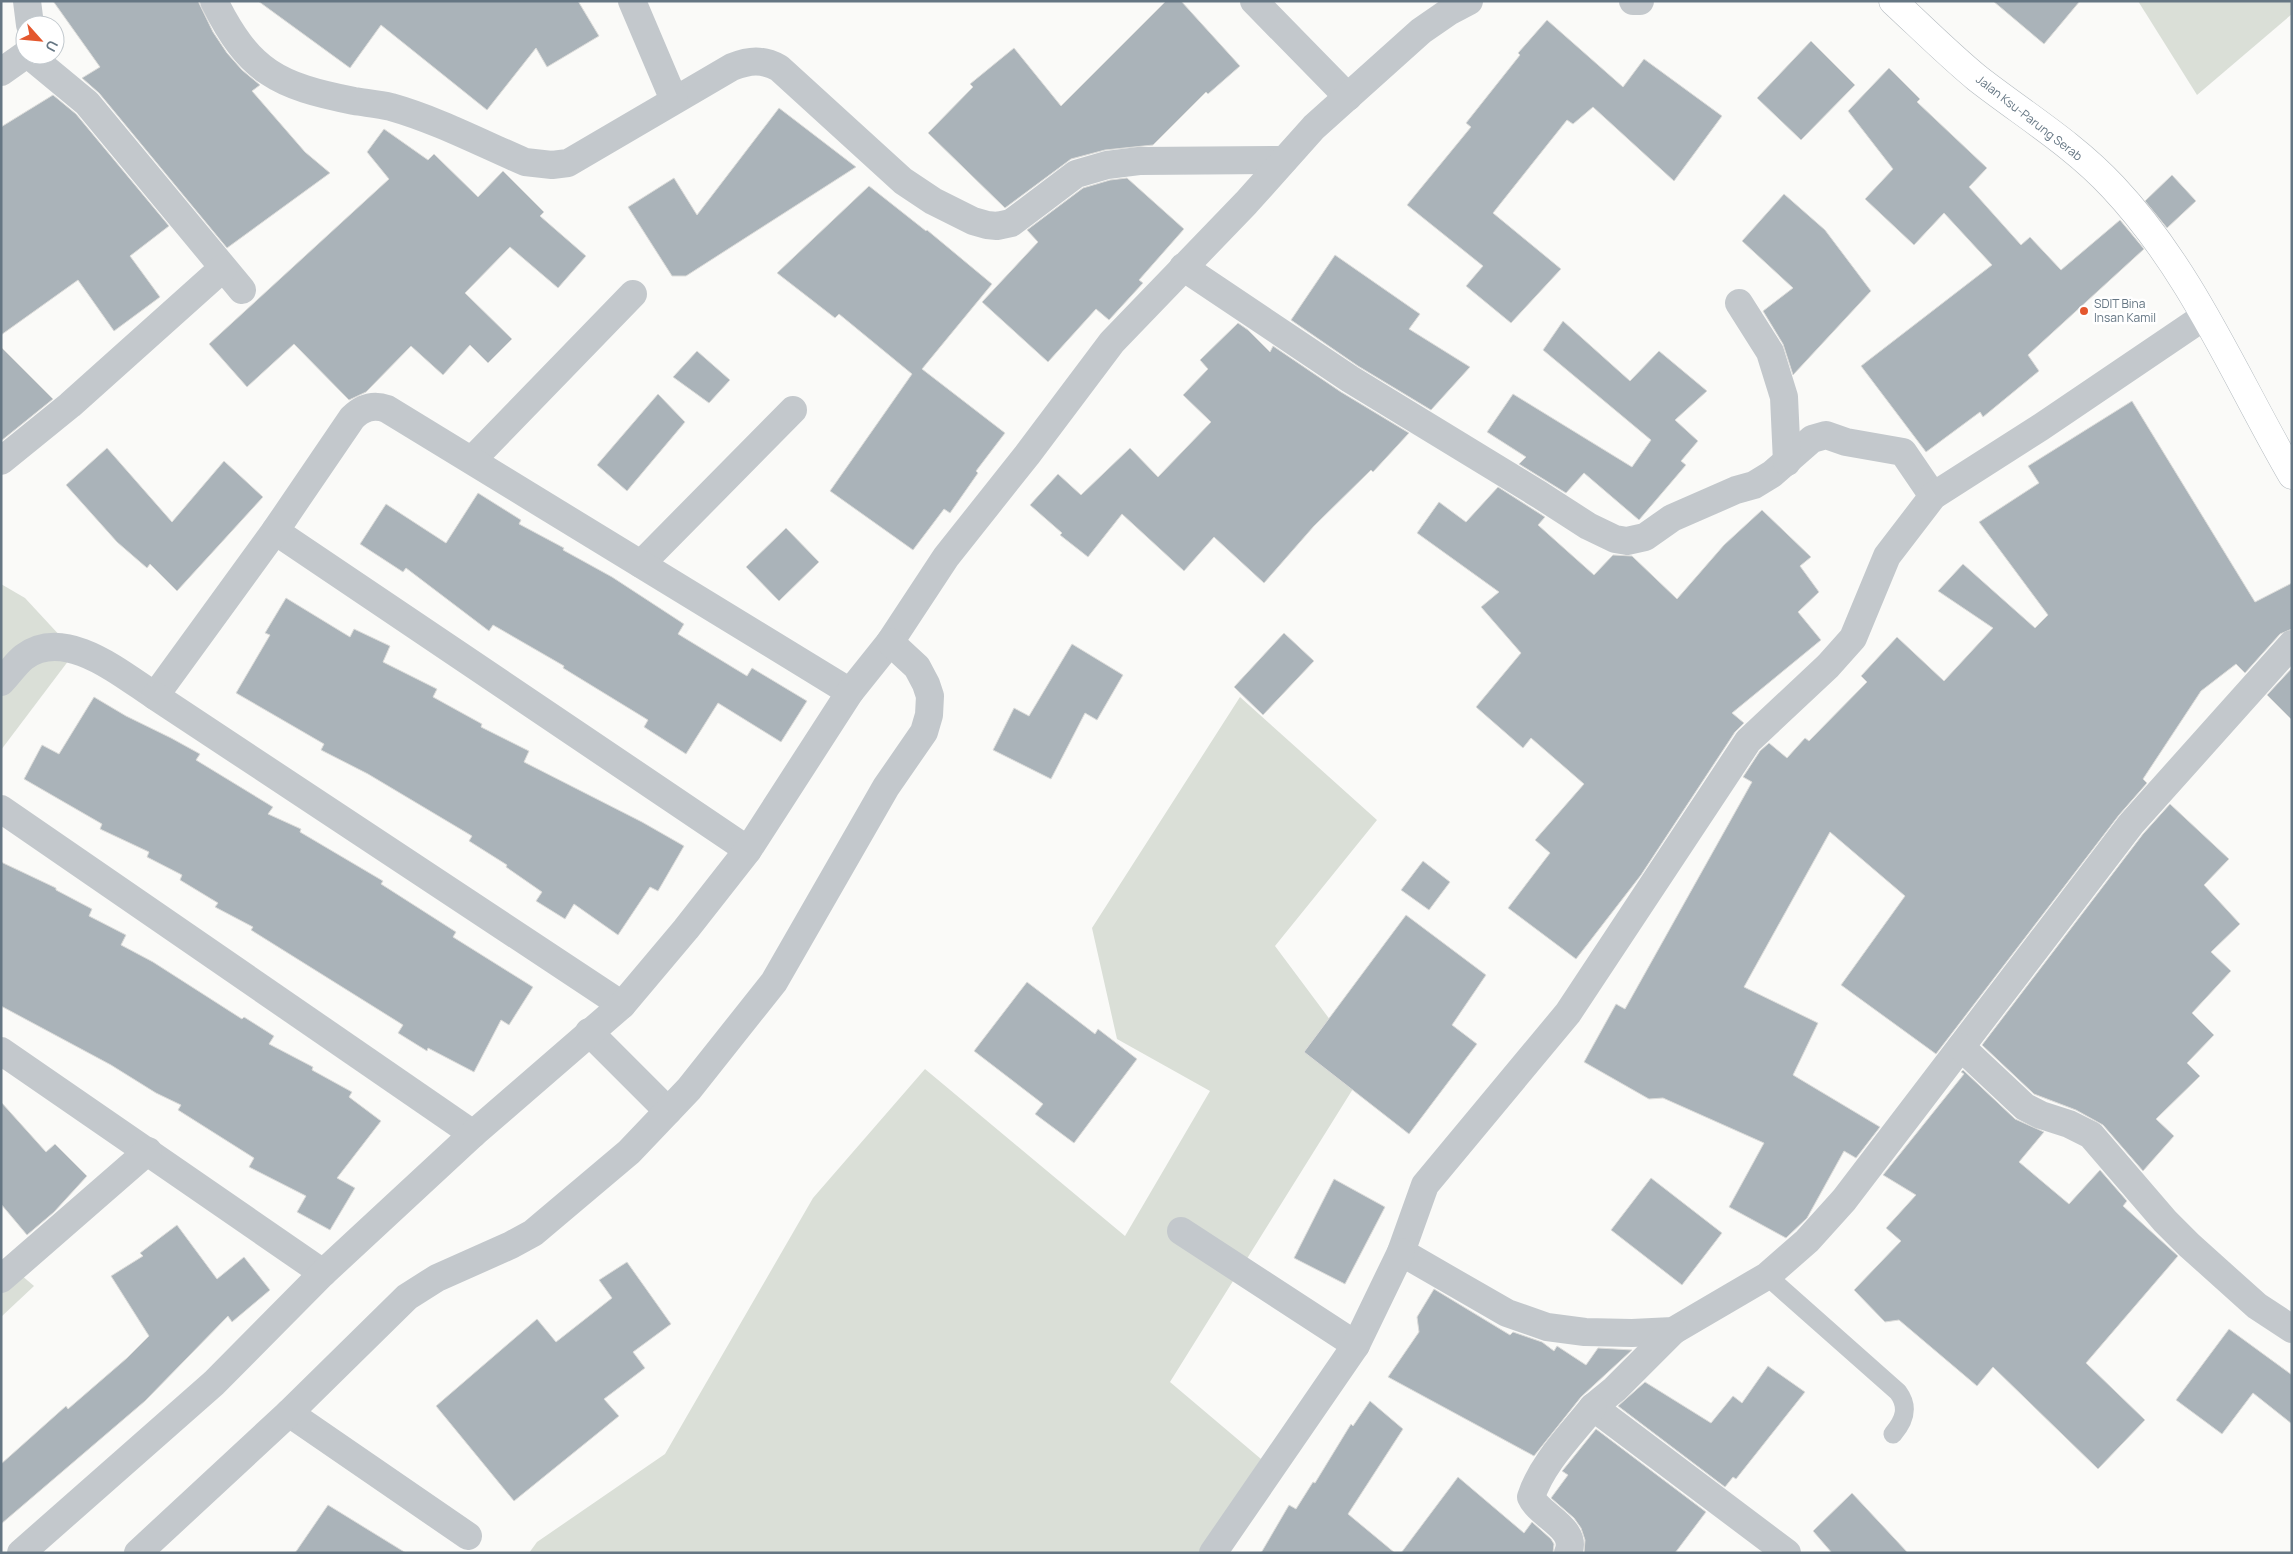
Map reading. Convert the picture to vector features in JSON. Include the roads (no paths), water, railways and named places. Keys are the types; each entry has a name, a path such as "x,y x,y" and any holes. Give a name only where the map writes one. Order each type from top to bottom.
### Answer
{"street":[{"path":"27,1 29,15"},
{"path":"214,1 228,31 249,57 273,76 290,85 353,101 389,106 425,118 525,162 538,165 568,163 732,67 746,62 767,62 779,68 903,181 933,201 973,221 997,226 1011,223 1076,174 1107,166 1139,161 1284,160"},
{"path":"632,1 674,100"},
{"path":"1254,1 1348,97"},
{"path":"21,1553 214,1382 323,1273 473,1134 622,1005 686,929 748,850 850,692 890,642 946,557 1027,455 1112,342 1314,127 1421,31 1450,11 1469,1"},
{"path":"1633,1 1640,1"},
{"name":"Jalan Ksu-Parung Serab","path":"1893,1 1977,77 2072,148 2113,186 2170,258 2206,316 2292,475"},
{"path":"1,72 15,62"},
{"path":"41,65 87,102 242,290"},
{"path":"1183,266 1350,379 1588,526 1615,539 1627,541 1645,537 1672,518 1736,490 1754,485 1772,474 1812,439 1826,435 1846,442 1903,452 1934,496"},
{"path":"1,461 70,405 224,268"},
{"path":"472,460 633,294"},
{"path":"1739,303 1770,352 1784,397 1786,462"},
{"path":"1213,1553 1356,1345 1402,1252 1424,1184 1568,1013 1748,741 1828,666 1853,638 1887,556 1934,496 2041,427 2206,316"},
{"path":"155,696 275,531 332,444 352,418 363,409 376,407 387,409 472,460 850,692"},
{"path":"640,564 793,410"},
{"path":"275,531 748,850"},
{"path":"139,1553 289,1413 407,1297 437,1278 511,1245 533,1233 629,1152 689,1089 774,982 886,787 924,732 929,715 930,696 926,684 917,668 890,642"},
{"path":"1568,1553 1569,1542 1566,1532 1537,1507 1531,1497 1534,1487 1546,1467 1593,1407 1673,1331 1767,1276 1807,1241 1844,1200 2131,824 2292,644"},
{"path":"1,682 24,657 46,648 62,646 86,654 155,696 622,1005"},
{"path":"1,809 473,1134"},
{"path":"589,1032 668,1110"},
{"path":"1961,1047 2025,1107 2041,1115 2070,1124 2091,1135 2165,1221 2189,1245 2257,1306 2292,1329"},
{"path":"1,1051 323,1273"},
{"path":"1,1279 148,1151"},
{"path":"1181,1231 1356,1345"},
{"path":"1402,1252 1507,1313 1547,1327 1585,1332 1632,1333 1673,1331"},
{"path":"1593,1407 1787,1553"},
{"path":"289,1413 468,1536"}],"lane":[{"path":"1767,1276 1898,1392 1904,1400 1905,1415 1893,1434"}],"place":[{"name":"SDIT Bina Insan Kamil","path":"2084,311"}]}
